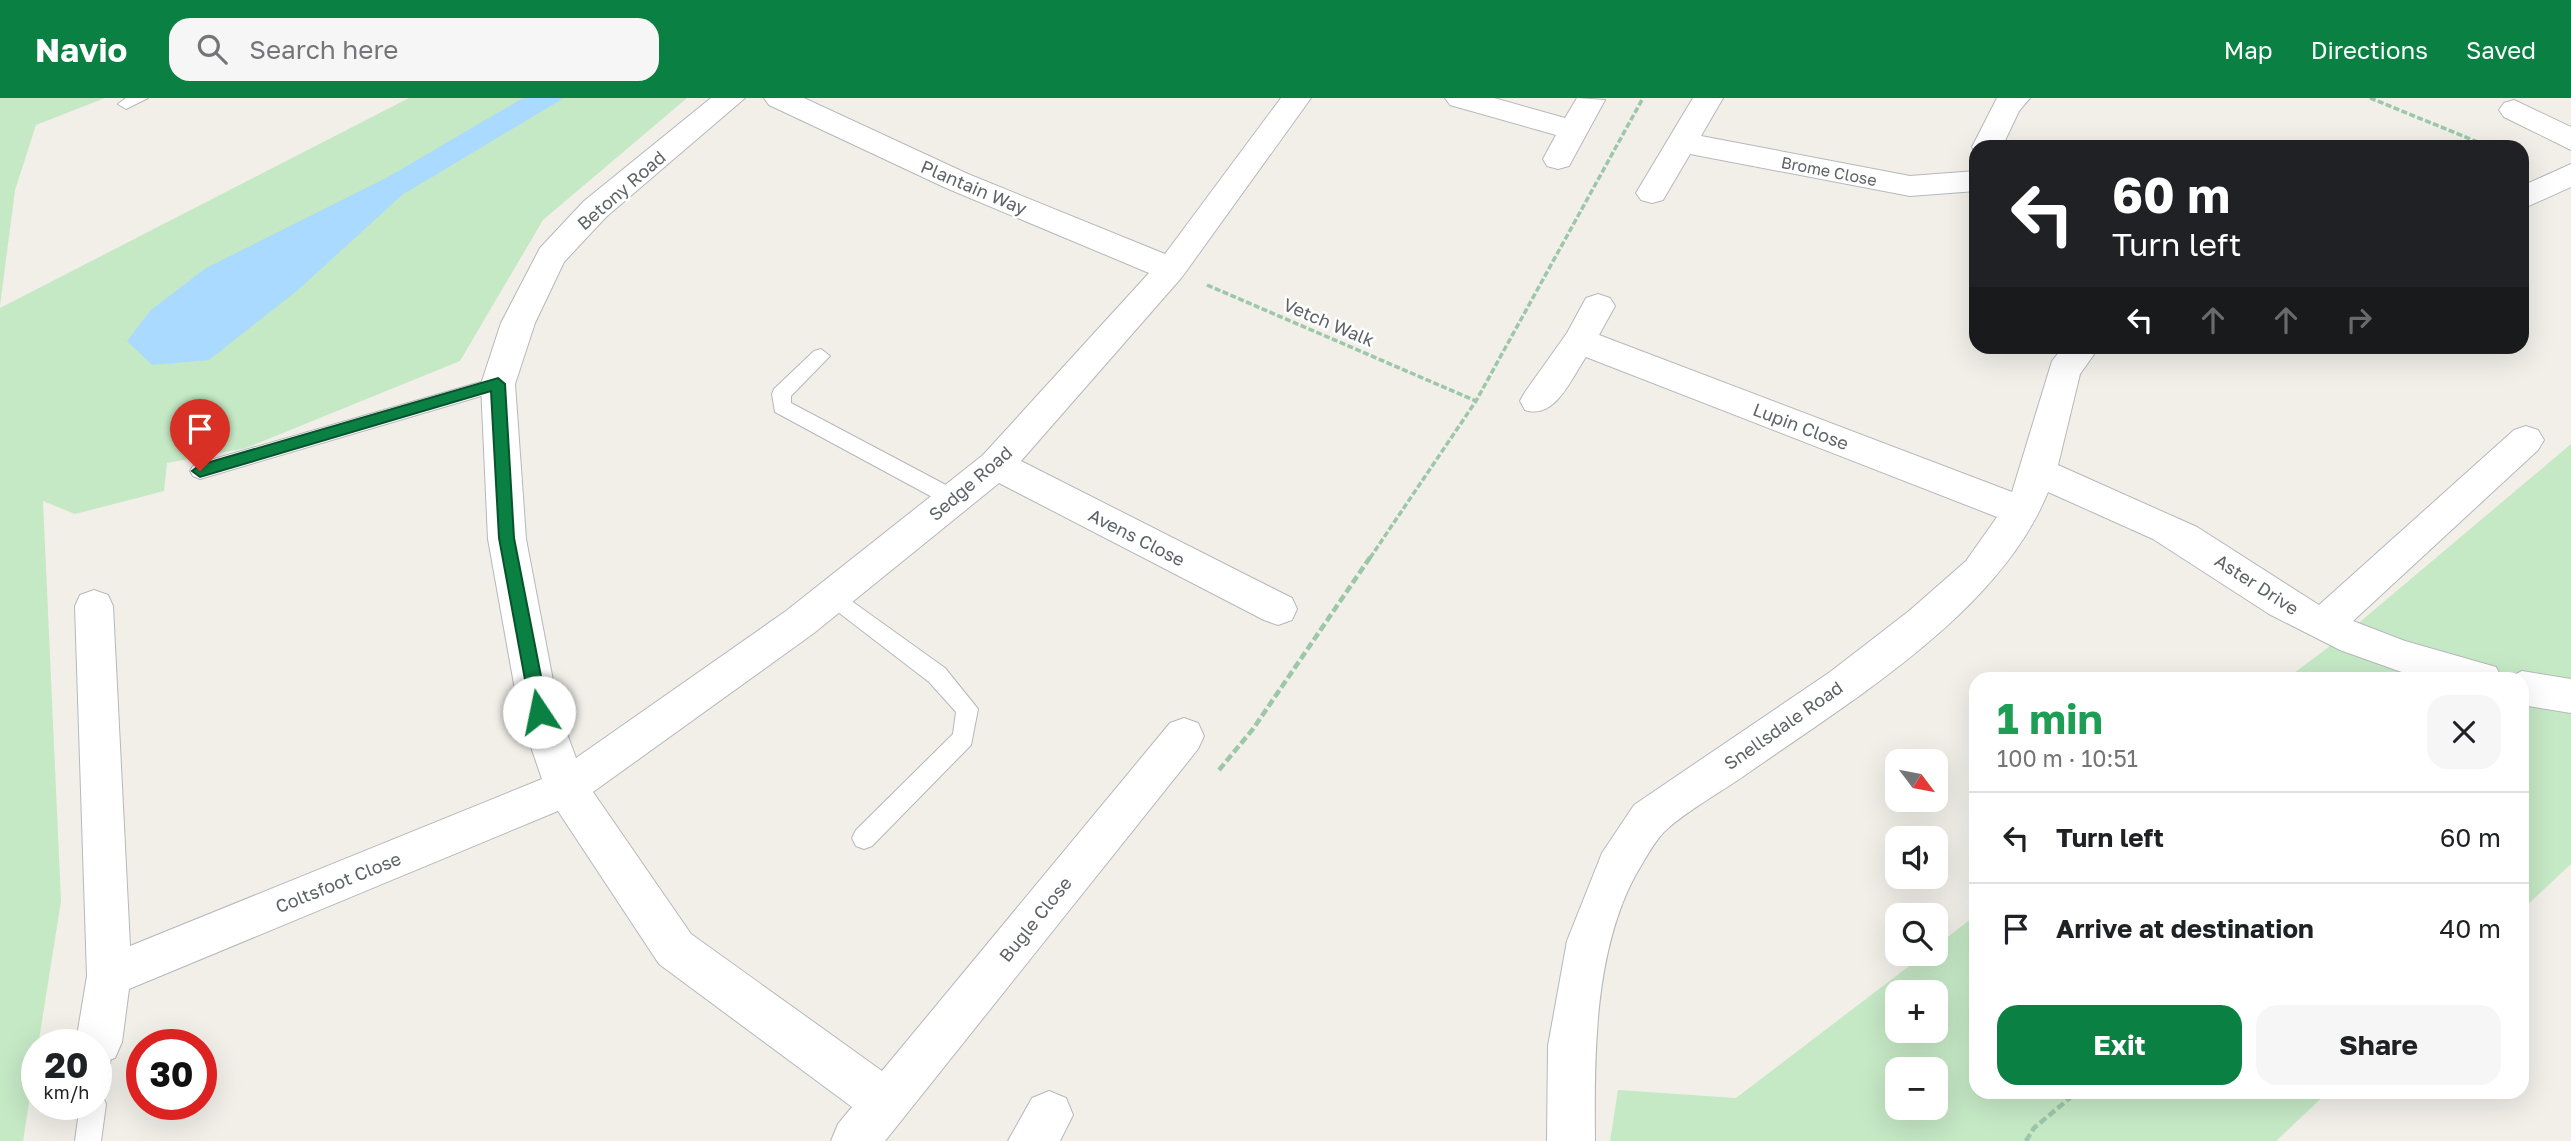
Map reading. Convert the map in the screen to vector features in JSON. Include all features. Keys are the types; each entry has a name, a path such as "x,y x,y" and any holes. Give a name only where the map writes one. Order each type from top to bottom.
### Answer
{"street":[{"name":"Betony Road","path":"566,788 539,712 507,538 498,384 518,323 551,256 595,209 730,98"},
{"name":"Plantain Way","path":"779,98 957,181 1171,269"},
{"name":"Sedge Road","path":"566,788 832,596 996,465 1171,269 1296,98"},
{"path":"1460,98 1573,130"},
{"path":"1652,193 1708,98"},
{"path":"1990,140 2006,106 2015,98"},
{"path":"1558,159 1591,99"},
{"path":"2514,110 2571,140"},
{"name":"Brome Close","path":"1682,142 1910,186 1969,179"},
{"path":"2529,195 2571,174"},
{"path":"1537,401 1579,341 1598,306"},
{"name":"Lupin Close","path":"1579,341 2022,511"},
{"name":"Snellsdale Road","path":"1571,1141 1571,1046 1589,941 1617,867 1649,819 1844,684 1923,622 1979,572 2022,511 2038,472 2064,370 2077,354"},
{"path":"2323,625 2526,440"},
{"name":"Avens Close","path":"996,465 1278,610"},
{"name":"Aster Drive","path":"2038,472 2148,518 2213,555 2283,603 2323,625 2417,660 2458,672"},
{"path":"94,606 109,976 102,1029"},
{"path":"2529,689 2571,696"},
{"name":"Bugle Close","path":"855,1141 1184,736"},
{"path":"566,788 675,949 886,1103"},
{"name":"Coltsfoot Close","path":"109,976 566,788"}],"lane":[{"path":"821,356 781,394 782,407 954,499"},
{"path":"200,471 498,384"},
{"path":"832,596 937,675 967,709 963,738 864,838"},
{"path":"89,1141 91,1120"}],"path":[{"path":"2370,98 2473,140"},
{"name":"Vetch Walk","path":"1171,269 1476,401"},
{"path":"2026,1141 2034,1128 2069,1099"}],"green space":[{"path":"0,98 105,98 36,125 15,190 0,306"},
{"path":"409,98 687,98 543,220 460,361 246,448 167,463 164,491 75,514 43,501 61,901 41,1029 21,1029 21,1120 26,1120 23,1141 0,1141 0,308"},
{"path":"2571,444 2571,864 2529,903 2529,672 2295,672 2342,637"},
{"path":"1969,920 1969,1099 2321,1099 2276,1141 1610,1141 1618,1090 1736,1098 1885,984 1885,1043 1948,1043 1948,980 1891,980 1909,966 1948,966 1948,937"}],"water":[{"path":"523,98 564,98 402,195 298,290 209,360 152,365 127,341 151,310 206,268 388,177"}],"route":[{"path":"200,471 498,384 498,426 507,538 539,712"}]}
